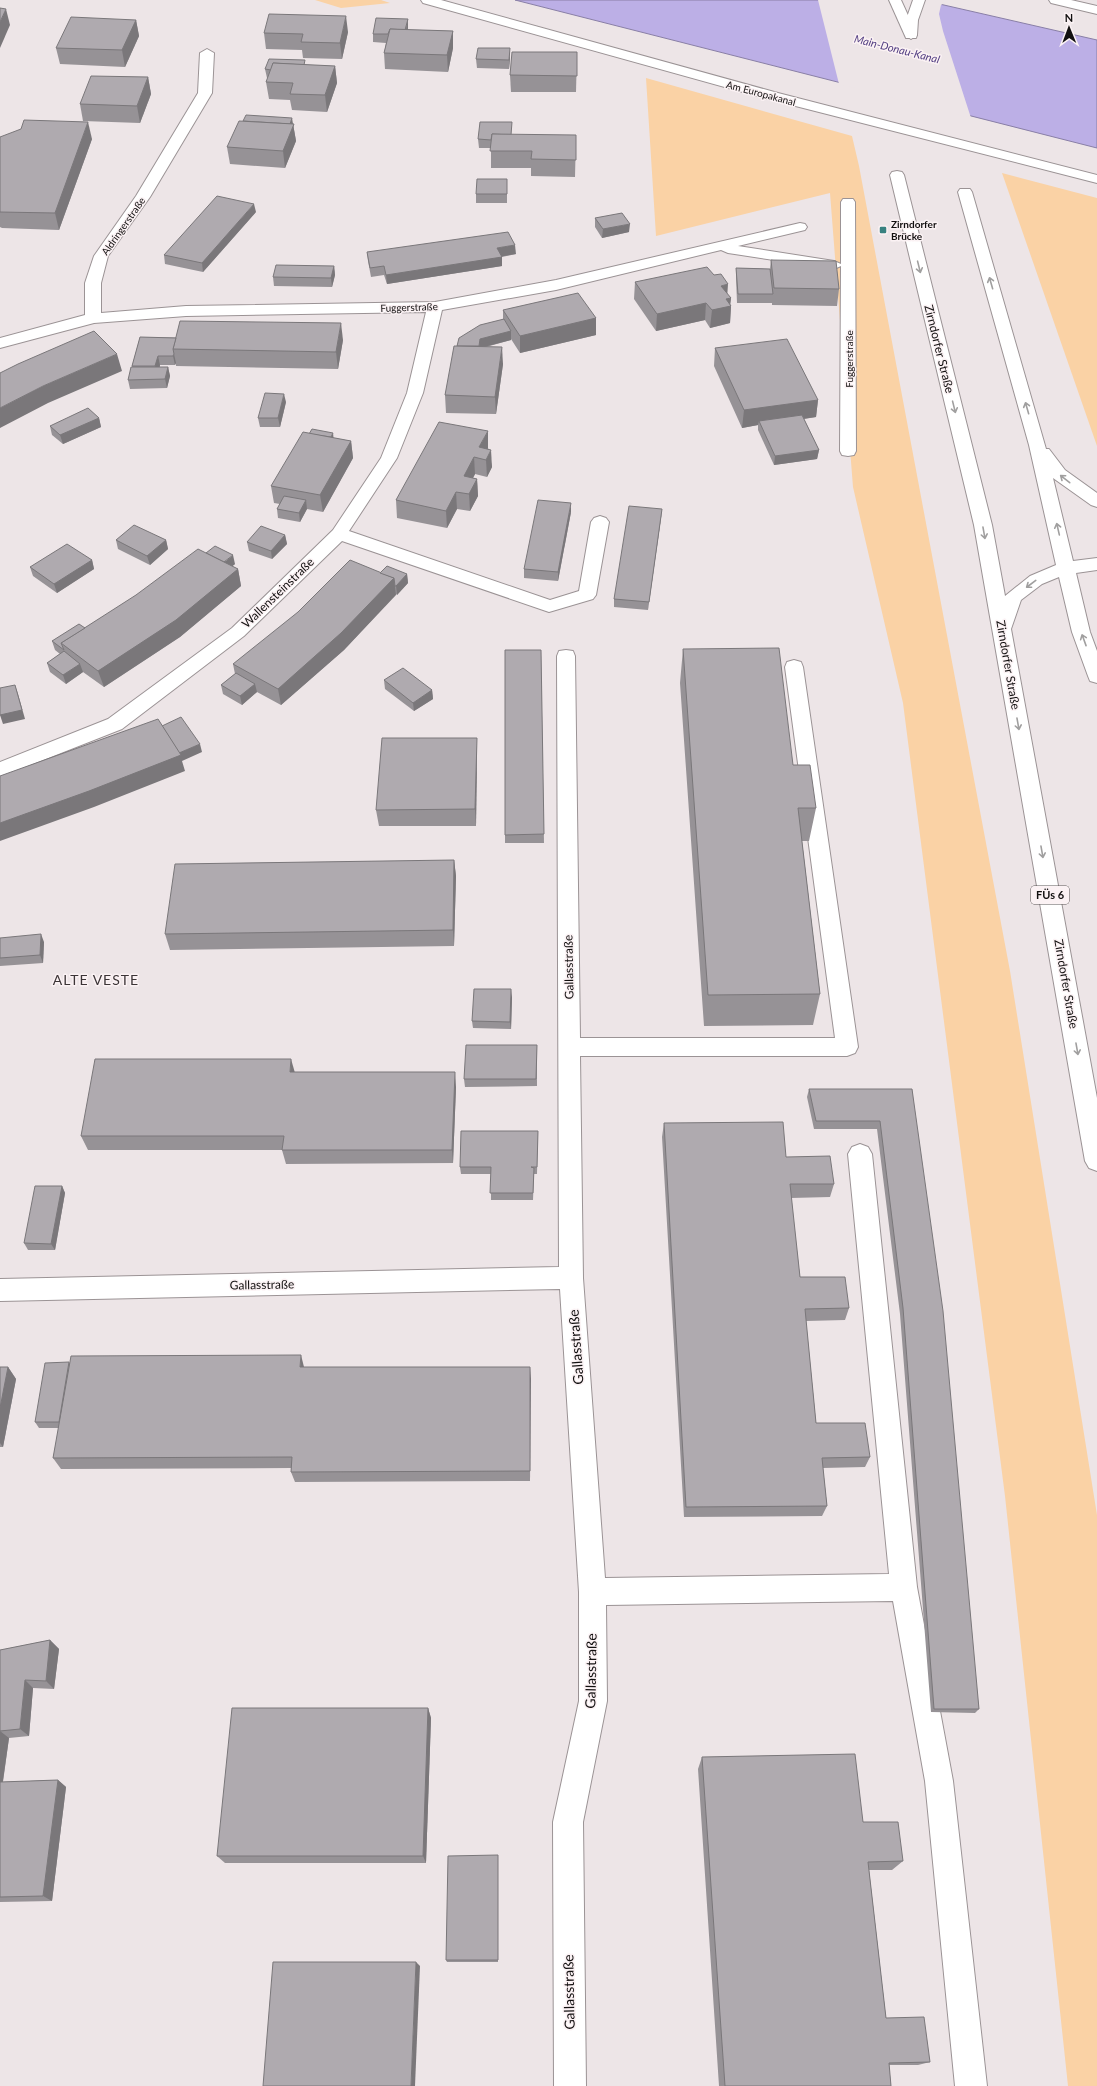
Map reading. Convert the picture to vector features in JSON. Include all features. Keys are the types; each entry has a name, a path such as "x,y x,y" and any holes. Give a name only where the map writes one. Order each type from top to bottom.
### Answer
{"main road":[{"name":"Am Europakanal","path":"427,0 773,96 1097,179"},
{"path":"895,0 910,35 912,20 919,0"},
{"path":"1055,0 1097,10"},
{"name":"Aldringerstraße","path":"93,318 94,284 101,256 143,197 205,93 207,53"},
{"name":"Zirndorfer Straße","path":"896,175 983,525 1097,1161"},
{"path":"966,192 1038,445 1081,632 1097,676"},
{"name":"Fuggerstraße","path":"848,202 850,268 848,451"},
{"name":"Fuggerstraße","path":"93,318 186,311 436,307 556,285 800,227"},
{"name":"Fuggerstraße","path":"718,247 850,268"},
{"name":"Wallensteinstraße","path":"0,770 115,724 238,632 339,534 389,458 415,393 436,307"},
{"path":"0,344 93,318"},
{"path":"1038,445 1059,474 1097,501"},
{"path":"339,534 549,606 587,595 600,522"},
{"path":"1001,631 1013,597 1036,580 1066,568 1097,564"},
{"path":"1066,568 1097,581"},
{"name":"Gallasstraße","path":"566,656 572,1278 592,1592 593,1701 568,1822 570,2086"},
{"path":"570,1047 847,1047 794,667"},
{"path":"860,1154 904,1587 939,1781 971,2086"},
{"name":"Gallasstraße","path":"0,1290 572,1278"},
{"path":"592,1592 904,1587"}],"shaded area":[{"path":"315,0 381,0 390,3 341,8"},
{"path":"646,78 852,136 859,166 1010,971 1097,1515 1097,2086 1068,2086 1005,1496 903,703 853,487 830,193 656,236"},
{"path":"1002,173 1097,198 1097,446"}],"water":[{"name":"Main-Donau-Kanal","path":"515,0 922,0 1097,40 1097,148"}],"pier":[{"path":"818,0 931,0 944,3 941,5 939,14 971,118 839,84"}],"building":[{"path":"0,8 6,9 0,22"},
{"path":"269,14 346,16 340,43 301,42 303,34 264,33"},
{"path":"71,17 136,20 122,50 56,48"},
{"path":"376,18 408,19 405,30 390,29 388,34 373,34"},
{"path":"390,29 453,31 447,55 384,53"},
{"path":"478,48 510,48 509,60 476,59"},
{"path":"512,52 577,52 577,76 510,75"},
{"path":"269,59 305,60 304,65 273,63 271,70 265,69"},
{"path":"273,63 335,66 325,95 290,94 293,83 266,82"},
{"path":"91,76 148,77 137,106 80,104"},
{"path":"246,115 292,118 290,124 243,121"},
{"path":"24,120 88,122 55,213 0,212 0,137 21,129"},
{"path":"239,121 294,124 283,151 227,147"},
{"path":"480,122 512,122 511,135 492,134 491,140 478,139"},
{"path":"492,134 576,135 576,160 531,159 532,151 490,151"},
{"path":"477,179 507,179 507,194 476,194"},
{"path":"217,196 254,204 202,263 164,255"},
{"path":"622,213 630,224 603,229 595,218"},
{"path":"508,232 515,245 497,248 502,257 386,275 384,266 370,268 367,252"},
{"path":"771,260 836,261 839,289 774,288"},
{"path":"276,265 334,266 331,278 273,277"},
{"path":"707,267 714,275 721,274 728,284 721,286 731,298 726,299 731,306 712,310 706,303 657,314 635,282"},
{"path":"736,268 770,269 773,294 738,294"},
{"path":"578,293 596,318 520,336 503,310"},
{"path":"504,319 511,331 480,339 479,346 457,346 459,338 480,325"},
{"path":"180,321 341,323 336,352 173,349"},
{"path":"94,331 117,354 43,386 0,408 0,373"},
{"path":"140,337 176,338 173,356 158,356 155,366 132,366"},
{"path":"787,339 818,400 744,410 715,348"},
{"path":"454,346 502,347 495,397 445,395"},
{"path":"131,367 168,367 165,379 128,380"},
{"path":"265,393 284,394 278,418 258,418"},
{"path":"88,408 99,418 60,435 50,426"},
{"path":"802,415 819,450 775,456 759,421"},
{"path":"439,422 488,431 479,447 491,450 486,460 474,457 464,476 477,479 469,494 456,492 446,511 396,500"},
{"path":"312,429 333,433 331,437 309,434"},
{"path":"303,432 351,441 320,495 271,486"},
{"path":"284,496 306,500 299,513 277,509"},
{"path":"538,500 571,503 558,572 524,569"},
{"path":"629,506 662,509 649,602 614,599"},
{"path":"134,525 166,540 147,556 116,540"},
{"path":"261,526 285,535 271,551 247,542"},
{"path":"67,544 92,560 54,584 30,567"},
{"path":"215,546 233,555 224,562 206,553"},
{"path":"198,549 238,569 176,620 98,671 61,643 136,595"},
{"path":"350,560 394,578 341,633 278,689 233,664 298,612"},
{"path":"387,566 407,574 396,586 394,578 380,573"},
{"path":"79,624 85,628 61,643 64,650 52,641"},
{"path":"779,648 793,765 810,765 816,808 798,808 820,994 708,995 683,649"},
{"path":"505,650 541,650 544,834 505,835"},
{"path":"64,651 80,664 63,675 47,663"},
{"path":"403,668 432,690 413,703 384,680"},
{"path":"236,673 255,684 240,696 221,685"},
{"path":"15,685 22,710 0,715 0,688"},
{"path":"181,717 200,744 179,753 162,726"},
{"path":"158,719 181,755 89,791 0,823 0,776"},
{"path":"382,738 477,738 475,809 376,810"},
{"path":"454,860 453,930 165,934 175,864"},
{"path":"41,934 40,955 0,958 0,938"},
{"path":"474,989 511,989 510,1022 472,1021"},
{"path":"466,1045 537,1045 536,1079 464,1079"},
{"path":"95,1059 291,1059 290,1072 455,1072 452,1150 282,1150 284,1136 81,1136"},
{"path":"809,1089 912,1089 943,1311 979,1709 934,1709 903,1308 880,1121 816,1121"},
{"path":"783,1122 786,1157 830,1156 834,1184 790,1184 800,1277 845,1277 849,1308 805,1309 816,1423 865,1423 870,1457 822,1458 827,1506 686,1507 664,1123"},
{"path":"461,1131 538,1131 537,1167 531,1167 534,1168 533,1193 490,1193 491,1167 460,1167"},
{"path":"35,1186 62,1186 51,1244 24,1243"},
{"path":"301,1355 300,1367 530,1367 530,1471 291,1472 292,1457 53,1458 71,1356"},
{"path":"69,1362 59,1422 35,1422 45,1363"},
{"path":"0,1367 8,1367 0,1408"},
{"path":"50,1640 46,1681 25,1680 20,1729 0,1731 0,1650"},
{"path":"232,1708 428,1708 423,1856 217,1856"},
{"path":"855,1754 863,1822 898,1822 903,1861 868,1862 886,2018 924,2017 930,2062 889,2063 891,2086 725,2086 702,1757"},
{"path":"58,1780 43,1896 0,1897 0,1782"},
{"path":"498,1855 498,1960 446,1960 448,1856"},
{"path":"273,1962 416,1962 411,2086 263,2086"}],"place":[{"name":"Zirndorfer Brücke","path":"883,230"}],"district":[{"name":"ALTE VESTE","path":"96,980"}]}
